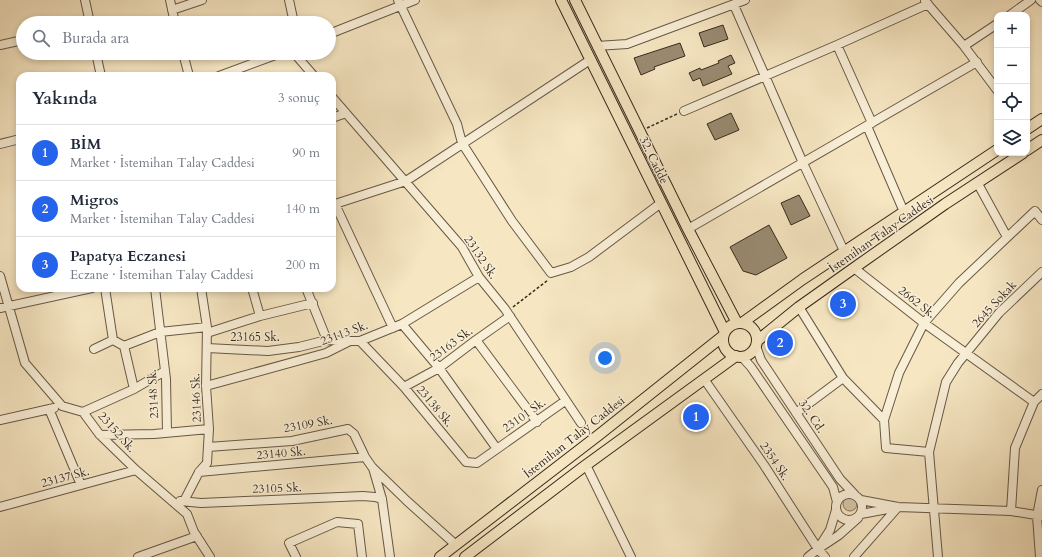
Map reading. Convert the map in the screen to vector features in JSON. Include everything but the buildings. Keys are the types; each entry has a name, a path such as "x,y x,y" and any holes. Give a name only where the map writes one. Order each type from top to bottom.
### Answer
{"main road":[{"name":"32. Cadde","path":"561,0 724,334"},
{"name":"32. Cadde","path":"575,0 688,229 739,323"},
{"path":"1030,127 1042,119"},
{"path":"1030,148 1042,140"},
{"name":"İstemihan Talay Caddesi","path":"739,323 844,251 994,152"},
{"name":"İstemihan Talay Caddesi","path":"757,343 800,307 854,268 945,204 978,184 1019,156"},
{"path":"466,557 586,465 704,380 739,357 748,355 753,351 757,343 754,330 747,324 739,323 728,328 724,334 724,346 727,351 739,357"},
{"name":"İstemihan Talay Caddesi","path":"440,557 600,434 724,334"}],"street":[{"path":"85,0 88,16"},
{"path":"170,0 173,16"},
{"path":"172,10 202,0"},
{"path":"289,0 292,16"},
{"path":"336,31 400,3 415,0"},
{"path":"597,46 627,44 744,0"},
{"path":"1014,12 1031,0"},
{"path":"684,110 837,45 926,2 977,62 994,86"},
{"path":"400,3 457,124 462,143 512,222 552,273 571,267 589,257 661,203"},
{"path":"734,5 803,163 844,251"},
{"path":"964,46 994,26"},
{"path":"0,45 16,42"},
{"path":"837,45 904,212"},
{"path":"98,60 100,72"},
{"path":"185,60 188,72"},
{"path":"230,72 262,60"},
{"path":"300,60 311,72"},
{"path":"336,204 406,181 590,60"},
{"path":"688,229 977,62"},
{"name":"23132 Sk.","path":"336,102 462,247 479,277 508,314 581,423"},
{"path":"336,117 346,113"},
{"path":"0,144 16,140"},
{"path":"978,184 1007,237"},
{"path":"336,209 393,328"},
{"path":"929,452 886,448 884,420 899,373 924,323 959,283 1035,211 1042,220"},
{"name":"2662 Sk.","path":"854,268 924,323 1034,402"},
{"name":"2645 Sokak","path":"938,557 929,452 946,382 966,353 999,313 1042,272"},
{"path":"0,276 4,307 25,363 62,406 0,420"},
{"name":"23113 Sk.","path":"206,386 326,353 350,342 360,341 393,328 479,277"},
{"path":"4,307 73,292"},
{"path":"106,292 113,340"},
{"name":"23148 Sk.","path":"100,435 154,434 167,432 165,371 155,292"},
{"name":"23146 Sk.","path":"184,501 199,472 207,463 209,429 206,386 207,330 202,292"},
{"path":"253,292 260,316"},
{"path":"308,292 327,340"},
{"path":"124,346 160,332 207,330 313,303"},
{"path":"800,307 843,378 884,420"},
{"name":"23163 Sk.","path":"404,388 439,368 508,314"},
{"path":"402,324 439,368 497,448"},
{"path":"113,340 124,346 134,389"},
{"path":"94,349 113,340"},
{"name":"23165 Sk.","path":"207,348 268,351 299,347 327,340 350,342"},
{"path":"476,340 537,422"},
{"name":"23138 Sk.","path":"360,341 404,388 466,462 477,463 497,448"},
{"name":"32. Cd.","path":"757,343 761,360 840,479 858,497"},
{"name":"32. Cd.","path":"739,357 751,367 832,487 837,502"},
{"path":"83,412 134,389 165,371"},
{"path":"796,413 843,378"},
{"name":"2354 Sk.","path":"704,380 764,465 818,549 825,557"},
{"path":"1011,511 1015,448 1034,402 1042,394"},
{"name":"23101 Sk.","path":"497,448 537,422 565,401"},
{"name":"23152 Sk.","path":"62,406 83,412 100,435 136,470 187,514 197,536 210,557"},
{"path":"49,409 81,485"},
{"path":"167,432 209,429"},
{"name":"23109 Sk.","path":"208,447 292,441 348,429 354,434 365,457 372,467 407,502 456,545"},
{"name":"23140 Sk.","path":"199,472 365,457"},
{"path":"586,465 631,557"},
{"path":"372,467 382,499 390,557"},
{"name":"23137 Sk.","path":"0,507 136,470"},
{"path":"1040,557 1040,516 1042,490"},
{"path":"818,549 830,530 839,498 847,494 898,507 1011,511 1040,516"},
{"name":"23105 Sk.","path":"172,501 201,503 363,496 382,499"},
{"path":"808,557 839,535 859,516 863,505 858,497"},
{"path":"836,510 838,515 845,520 850,520 859,516 898,507"},
{"path":"854,557 898,507"},
{"path":"296,557 289,543 337,522 358,524 362,557"},
{"path":"138,557 197,536"}],"path":[{"path":"640,131 684,110"},
{"path":"508,314 550,279"}],"shaded area":[{"path":"850,497 855,499 857,504 855,509 850,511 845,509 843,504 845,499"}],"place":[{"name":"Papatya Eczanesi","path":"843,304"},
{"name":"Migros","path":"780,343"},
{"name":"BİM","path":"696,417"}]}
